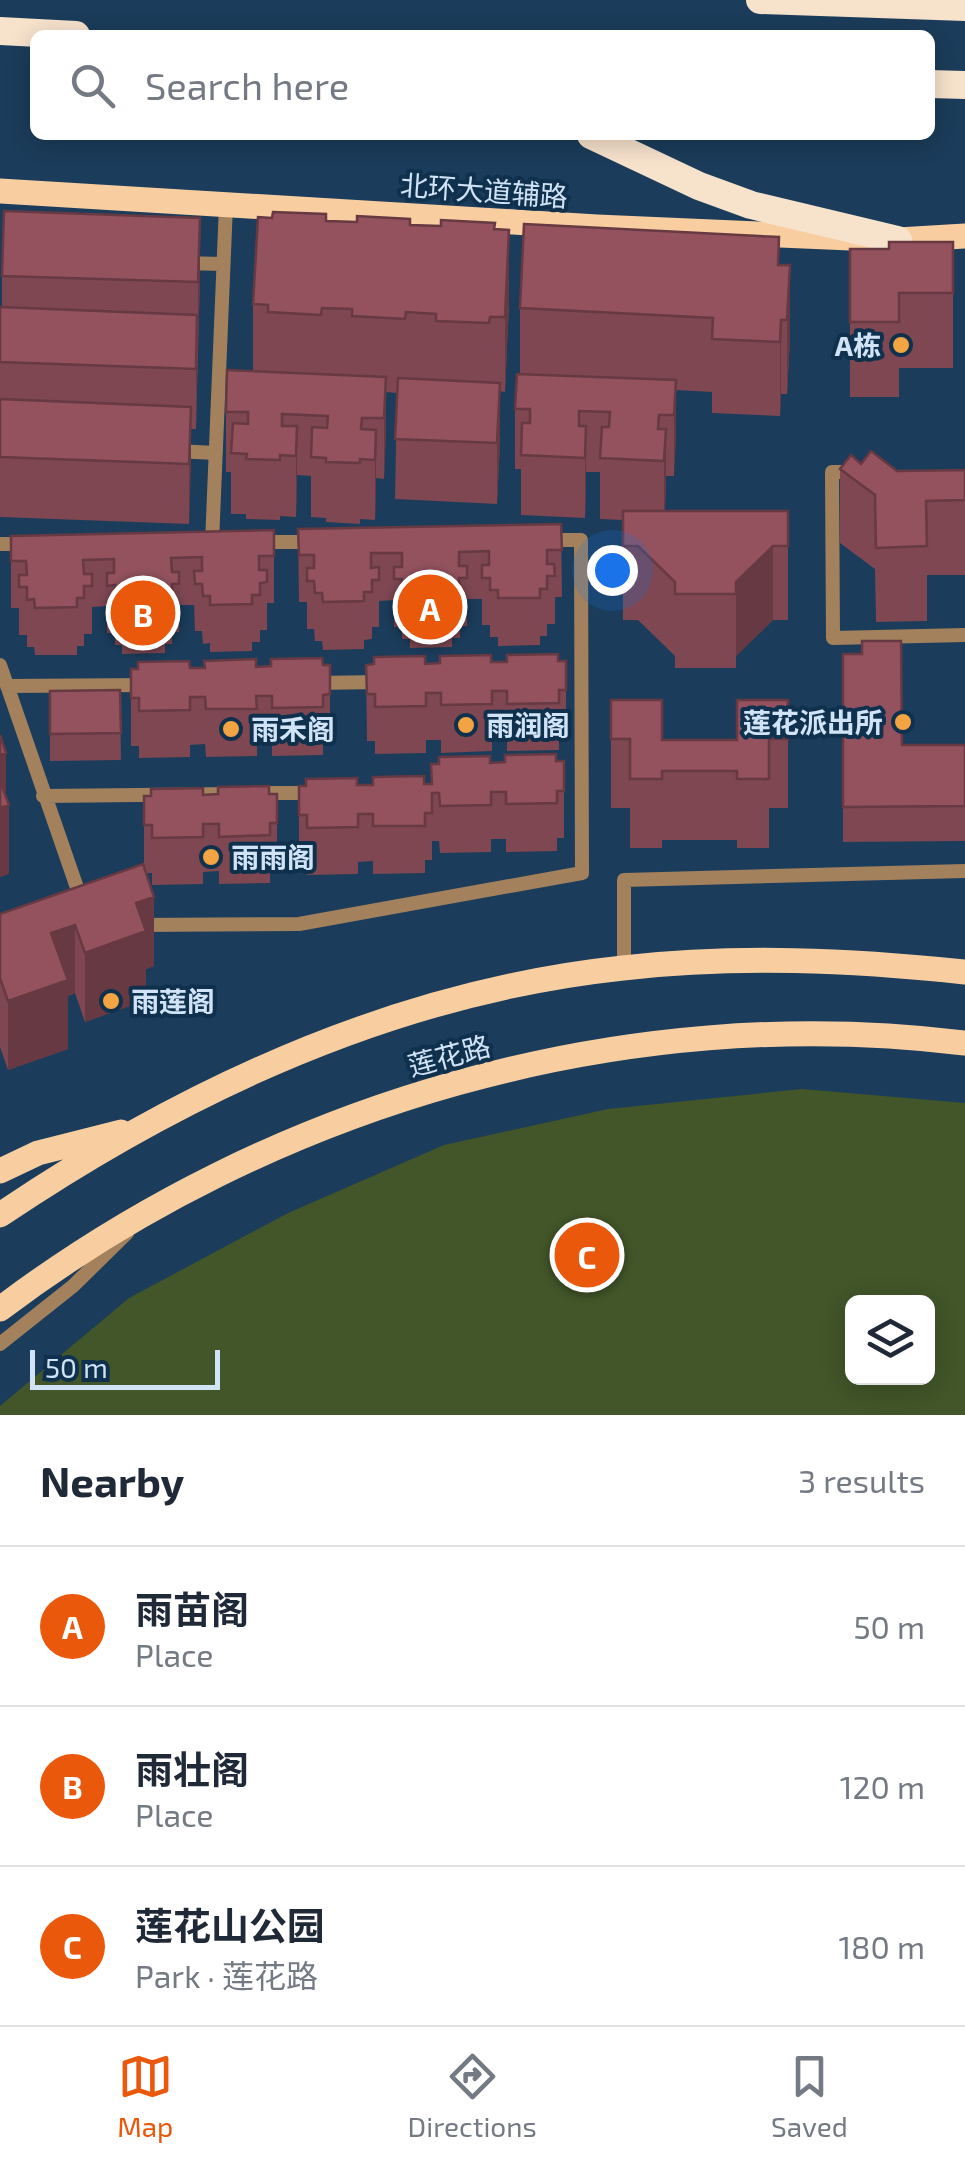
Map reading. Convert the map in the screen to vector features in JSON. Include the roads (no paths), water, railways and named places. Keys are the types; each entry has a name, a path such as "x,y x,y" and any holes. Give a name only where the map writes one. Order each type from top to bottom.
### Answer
{"highway":[{"path":"760,0 965,7"},
{"path":"0,31 30,33"},
{"path":"935,84 965,84"},
{"path":"602,140 699,186 751,205 898,240"}],"main road":[{"name":"北环大道辅路","path":"0,191 596,228 898,240 965,236"},
{"name":"莲花路","path":"0,1215 136,1130 236,1077 370,1024 472,995 624,968 802,960 965,972"},
{"name":"莲花路","path":"0,1308 148,1210 254,1156 333,1123 447,1085 530,1064 666,1042 734,1036 872,1035 965,1043"},
{"path":"0,1171 38,1153 136,1130"}],"lane":[{"path":"212,543 226,205"},
{"path":"167,262 222,264"},
{"path":"157,450 216,453"},
{"path":"870,472 832,472 834,638 965,636"},
{"path":"128,925 299,924 582,873 581,540 523,540"},
{"path":"193,543 329,542"},
{"path":"0,544 38,544"},
{"path":"0,665 90,925"},
{"path":"560,680 580,680"},
{"path":"304,683 402,682"},
{"path":"8,686 166,684"},
{"path":"560,790 579,789"},
{"path":"44,796 341,792"},
{"path":"624,968 624,880 965,870"},
{"path":"0,1344 73,1286 148,1210"}],"place":[{"name":"A栋","path":"901,345"},
{"name":"雨苗阁","path":"430,607"},
{"name":"雨壮阁","path":"143,613"},
{"name":"莲花派出所","path":"903,722"},
{"name":"雨润阁","path":"466,725"},
{"name":"雨禾阁","path":"231,729"},
{"name":"雨雨阁","path":"211,857"},
{"name":"雨莲阁","path":"111,1001"},
{"name":"莲花山公园","path":"587,1255"}]}
